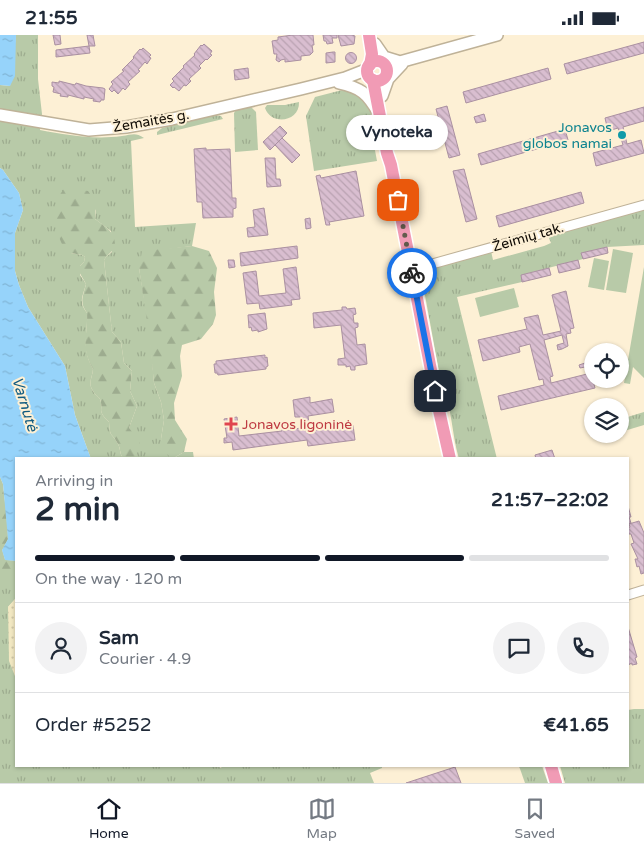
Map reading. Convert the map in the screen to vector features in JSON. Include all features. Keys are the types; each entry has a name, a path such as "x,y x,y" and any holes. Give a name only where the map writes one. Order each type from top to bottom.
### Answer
{"main road":[{"path":"377,72 392,69 402,63 445,49 497,35"},
{"path":"373,38 384,57 402,63"},
{"path":"373,38 372,54 381,85 391,152 391,165 450,457"},
{"path":"382,96 388,79 402,63"},
{"path":"377,72 380,114 386,153 391,165"},
{"name":"Žemaitės g.","path":"301,89 340,83 377,72"},
{"name":"Žemaitės g.","path":"0,115 65,127 108,130 172,119 377,72"},
{"path":"340,83 358,88 365,93 380,114"},
{"path":"551,767 556,783"}],"street":[{"name":"Žeimių tak.","path":"411,268 425,266 644,205"},
{"path":"629,595 644,590"}],"green space":[{"path":"16,35 38,35 38,79 42,114 40,130 91,137 133,134 144,138 131,141 135,227 196,223 192,246 169,249 139,268 150,335 154,383 161,402 164,420 161,439 171,457 134,457 129,428 137,406 130,391 132,371 124,363 121,342 112,332 104,260 112,252 111,231 95,219 96,209 71,253 85,257 84,262 80,266 80,275 86,284 82,302 87,313 86,348 93,369 91,387 100,399 101,412 109,422 111,433 118,444 122,457 90,457 75,415 65,366 28,307 15,271 15,233 23,210 19,193 0,168 0,85 10,86"},
{"path":"350,88 371,106 371,129 377,161 314,171 306,116 315,97"},
{"path":"299,102 295,114 285,119 273,117 268,114 265,108 267,105 285,105"},
{"path":"250,106 256,112 258,150 235,152 234,113 236,110"},
{"path":"215,115 221,116 223,119 157,135 157,132 162,128"},
{"path":"66,187 88,191 96,202 95,219 110,231 114,238 115,248 104,260 112,332 121,342 124,363 132,371 130,391 137,406 129,428 140,442 134,457 122,457 120,448 111,433 109,422 101,412 100,399 91,387 93,369 86,348 87,313 82,302 86,284 78,270 85,257 66,251 62,244 55,218 57,201"},
{"path":"644,209 644,245 607,247 582,253 583,259 521,275 522,282 457,297 497,457 459,457 447,397 440,377 422,279 423,274 427,270 491,251 493,260 544,246 551,243 548,236"},
{"path":"192,246 209,251 217,268 214,292 216,315 213,324 201,339 182,345 180,356 182,376 174,403 175,420 187,439 184,452 175,457 170,457 163,450 161,439 164,420 161,402 154,383 139,268 142,251"},
{"path":"613,249 633,253 626,293 606,290"},
{"path":"594,258 609,261 604,290 588,287"},
{"path":"644,267 644,378 633,367 630,384 629,354"},
{"path":"514,288 519,307 480,317 475,298"},
{"path":"644,412 644,425 629,430 629,417"},
{"path":"184,452 193,452 194,457 175,457"},
{"path":"0,477 6,508 8,539 2,550 5,560 15,561 15,599 8,607 15,676 15,767 382,767 370,773 374,783 0,783"},
{"path":"0,477 3,484 8,539 2,550 5,560 15,561 15,573 12,574 13,588 0,579"},
{"path":"644,709 644,783 565,783 560,767 629,767 629,710"},
{"path":"519,767 542,767 548,783 525,783"}],"sand":[{"path":"15,599 15,676 9,661 8,607"}],"water":[{"path":"0,35 16,35 15,76 10,86 0,85"},
{"name":"Varnutė","path":"0,168 19,193 23,210 15,233 15,271 19,285 28,307 65,366 75,415 90,457 15,457 15,561 5,560 2,550 8,539 3,484 0,477"}],"building":[{"path":"53,35 60,35 61,44 55,45"},
{"path":"87,35 93,35 95,46 89,46"},
{"path":"313,35 313,52 310,55 301,56 301,60 285,62 285,59 279,62 276,60 277,54 274,54 272,41 278,40 278,37"},
{"path":"323,35 337,35 337,38 332,38 333,43 327,44 324,41"},
{"path":"338,35 355,36 354,44 341,46"},
{"path":"644,42 644,53 567,74 564,64"},
{"path":"204,44 212,51 210,54 212,55 199,66 201,68 189,79 191,81 186,86 184,85 179,91 173,88 170,85 174,81 172,79 195,55 201,45"},
{"path":"89,46 90,53 56,57 56,50"},
{"path":"143,48 151,55 147,64 145,62 138,70 140,71 128,82 130,84 125,90 123,88 118,94 114,90 112,92 109,89 113,84 111,82 124,71 122,70"},
{"path":"335,52 335,62 326,63 326,53"},
{"path":"351,52 357,58 351,64 345,58"},
{"path":"248,68 249,78 235,80 234,70"},
{"path":"548,68 551,79 466,103 463,92"},
{"path":"59,81 103,88 105,89 104,100 100,102 84,97 84,99 68,95 68,97 60,96 61,94 53,92 54,87 52,86 52,82 59,83"},
{"path":"447,106 460,155 449,158 436,109"},
{"name":"Jonavos globos namai","path":"644,107 644,121 623,127 627,144 641,140 644,153 596,166 593,153 623,145 618,128 608,131 605,118"},
{"path":"484,114 486,121 476,123 474,117"},
{"path":"280,126 287,133 270,150 263,142"},
{"path":"565,129 568,140 481,165 478,154"},
{"path":"282,138 300,155 292,163 275,145"},
{"path":"206,148 206,150 230,149 232,198 236,198 236,208 233,209 233,217 203,218 202,202 197,202 194,149"},
{"path":"265,158 275,158 276,179 280,179 281,186 267,187"},
{"path":"464,169 477,219 466,222 453,171"},
{"path":"356,171 364,216 329,222 330,225 326,225 316,176 320,175 321,178"},
{"path":"581,192 584,203 499,227 496,216"},
{"path":"264,208 268,235 248,237 247,228 255,227 253,210"},
{"path":"310,218 311,228 306,229 305,219"},
{"path":"297,246 298,258 241,266 240,253"},
{"path":"607,247 608,253 583,259 581,253"},
{"path":"228,260 234,260 235,267 229,268"},
{"path":"578,260 580,268 559,273 557,265"},
{"path":"296,267 300,299 291,300 292,305 260,309 259,303 247,304 243,273 256,271 259,296 286,293 283,269"},
{"path":"549,268 551,275 522,282 521,275"},
{"path":"566,291 574,328 570,329 571,333 566,334 568,346 562,349 558,350 557,345 564,343 562,335 544,340 553,376 550,377 551,383 584,375 584,388 595,388 501,410 498,396 544,385 543,379 539,380 530,344 519,347 520,352 483,361 478,340 527,329 524,318 538,315 543,335 561,331 552,295"},
{"path":"342,307 347,309 355,308 356,314 353,315 354,323 358,323 358,327 355,328 357,345 365,344 367,364 355,366 355,370 351,370 350,366 338,365 338,359 345,358 341,325 314,328 313,313 342,310"},
{"path":"265,313 267,329 258,332 258,330 252,331 251,327 249,328 248,315"},
{"path":"265,355 268,366 266,369 218,375 215,373 214,364 216,364 216,361"},
{"path":"584,363 584,367 580,368 579,365"},
{"name":"Jonavos ligoninė","path":"310,397 310,403 332,399 334,412 308,416 310,431 353,425 355,440 308,446 307,440 233,450 232,442 224,443 224,438 227,438 224,419 237,417 239,436 282,431 280,422 286,421 287,430 301,428 300,417 295,417 293,400"},
{"path":"552,450 554,457 536,457 535,455"},
{"path":"639,521 644,533 644,573 641,574 635,559 638,559 631,544 634,543 631,534 629,534 629,524"},
{"path":"629,630 637,657 635,658 637,664 632,665 632,663 629,664"},
{"path":"455,767 461,783 406,783"}],"way so far":[{"path":"398,200 412,273"}],"place":[{"name":"Jonavos globos namai","path":"622,135"},
{"name":"Vynoteka","path":"398,200"},
{"name":"Jonavos ligoninė","path":"231,424"}],"route":[{"path":"412,273 435,391"}]}
